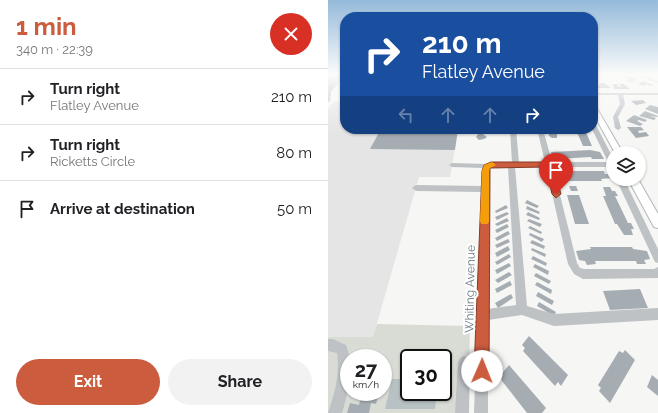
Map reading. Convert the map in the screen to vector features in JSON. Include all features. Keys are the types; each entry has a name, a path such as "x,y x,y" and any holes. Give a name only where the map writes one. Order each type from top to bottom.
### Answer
{"main road":[{"path":"598,116 614,146"},
{"path":"637,186 658,224"}],"street":[{"path":"618,128 615,119 617,112 623,104 620,94"},
{"path":"513,134 522,310"},
{"path":"541,134 573,264 577,271 583,274 656,274 658,272"},
{"path":"598,134 606,150"},
{"path":"452,165 487,166 514,164 606,164"},
{"name":"Whiting Avenue","path":"481,413 485,189 487,166"},
{"path":"623,186 658,259"},
{"path":"416,188 485,189"},
{"path":"483,315 522,310 554,320 658,314"},
{"path":"328,344 342,349 345,365 344,389 333,411"},
{"path":"462,413 464,362"}],"shaded area":[{"path":"328,94 331,94 330,101 328,102"},
{"path":"335,101 340,101 340,134 457,134 450,177 419,177 373,337 328,337 328,109"},
{"path":"377,324 470,326 468,413 328,413 328,337 373,337"},
{"path":"392,379 400,379 400,401 436,401 435,409 385,409 387,401 392,401"}],"building":[{"path":"643,100 646,103 636,105 631,101"},
{"path":"650,105 658,107 658,114 645,109"},
{"path":"645,111 658,116 649,116 656,118 654,120 639,116"},
{"path":"634,115 647,120 645,122 639,120 637,121 643,124 640,126 626,121"},
{"path":"627,127 641,127 644,130 638,131 639,133 646,132 649,136 636,138"},
{"path":"378,134 457,134 455,150 370,149"},
{"path":"478,134 483,134 487,137 479,140 476,137"},
{"path":"549,134 557,134 557,138 552,138"},
{"path":"578,134 587,134 592,146 583,146"},
{"path":"590,150 600,152 604,159 592,159 591,157 557,159 556,157 552,157 551,152"},
{"path":"560,171 604,171 606,179 601,179 602,181 569,181 568,179 557,178 556,173"},
{"path":"569,186 576,186 578,191 571,191"},
{"path":"603,187 610,187 612,191 615,191 618,196 615,196 628,223 631,223 634,229 631,229 633,235 624,235 617,224 615,224 603,196 606,196"},
{"path":"567,195 579,195 589,224 575,224"},
{"path":"527,200 539,206 537,208 525,203"},
{"path":"506,205 508,208 496,213 495,211"},
{"path":"527,206 540,212 539,214 526,209"},
{"path":"507,212 509,214 497,220 495,217"},
{"path":"528,212 540,218 539,220 526,215"},
{"path":"507,218 509,221 497,226 495,224"},
{"path":"529,219 542,224 540,227 527,221"},
{"path":"507,224 509,227 497,233 495,230"},
{"path":"530,226 542,232 541,234 528,228"},
{"path":"508,231 510,234 497,241 495,238"},
{"path":"530,233 544,239 542,242 529,235"},
{"path":"508,239 510,242 497,248 495,245"},
{"path":"532,240 545,246 544,249 530,243"},
{"path":"508,246 510,250 497,257 495,253"},
{"path":"590,247 632,247 633,249 647,251 650,259 644,260 646,264 637,264 636,261 595,261 596,264 587,265 585,261 579,260 576,251 591,249"},
{"path":"532,248 546,254 545,257 531,250"},
{"path":"509,254 511,257 497,265 495,262"},
{"path":"533,256 547,263 546,266 531,259"},
{"path":"509,263 511,266 497,274 495,270"},
{"path":"535,264 549,271 548,275 533,267"},
{"path":"509,272 512,275 498,283 495,280"},
{"path":"536,273 551,281 549,284 534,276"},
{"path":"510,281 512,285 497,293 495,289"},
{"path":"537,282 552,290 551,294 535,285"},
{"path":"640,289 648,308 610,310 603,291"},
{"path":"538,292 554,301 552,305 536,296"},
{"path":"511,294 513,298 498,308 495,303"},
{"path":"539,302 556,312 554,316 537,306"},
{"path":"529,336 568,375 561,386 558,382 555,386 523,351 525,348 522,345"},
{"path":"625,350 635,360 610,403 599,391 601,388 598,385 619,351 623,353"},
{"path":"509,365 546,408 542,413 527,413 499,377"},
{"path":"652,375 658,380 658,396 647,387"},
{"path":"360,401 377,401 376,404 371,403 369,413 347,413 350,403 359,405"}],"slow traffic":[{"path":"484,221 486,171 487,166 492,165"}],"route":[{"path":"482,371 487,166 549,164 556,194"}]}
